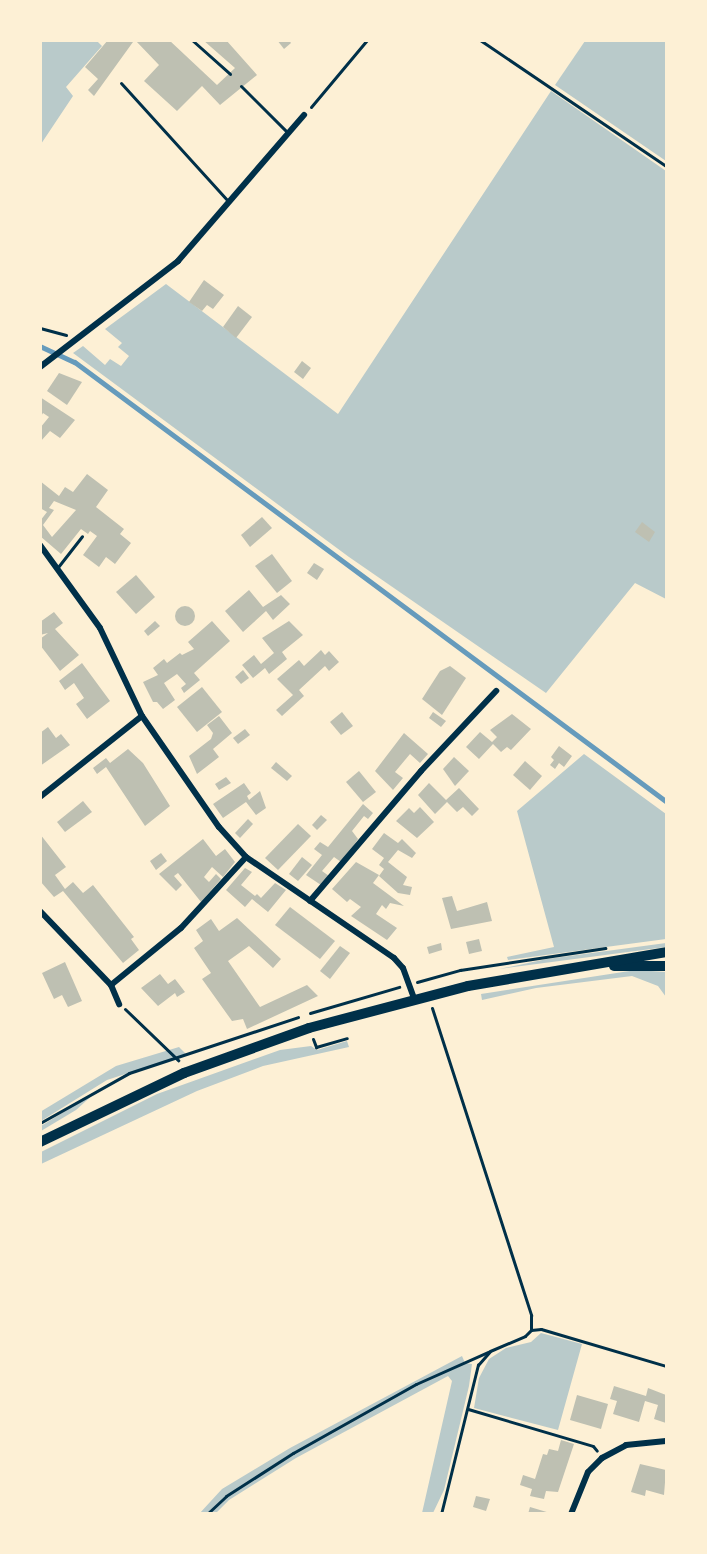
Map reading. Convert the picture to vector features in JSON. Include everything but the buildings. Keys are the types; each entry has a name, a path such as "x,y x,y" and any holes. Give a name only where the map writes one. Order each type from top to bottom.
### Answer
{"main road":[{"path":"40,1142 184,1073 309,1028 429,995 666,952"},
{"path":"580,967 666,966"}],"street":[{"path":"40,367 169,270 304,115"},
{"path":"40,545 58,567 113,650 142,716 204,807 246,857 394,958 403,968 414,999"},
{"path":"310,901 421,771 495,691"},
{"path":"40,797 142,716"},
{"path":"111,985 181,928 246,857"},
{"path":"40,911 111,985 119,1004"},
{"path":"571,1514 588,1472 602,1458 626,1445 666,1441"}],"lane":[{"path":"192,40 230,74"},
{"path":"121,83 229,202"},
{"path":"241,86 288,133"},
{"path":"58,567 82,536"}],"path":[{"path":"304,115 367,40"},
{"path":"480,40 666,166"},
{"path":"40,328 76,339"},
{"path":"207,1514 226,1496 293,1453 445,1370 525,1336 531,1330 531,1315 429,995"},
{"path":"119,1004 139,1018 178,1060 184,1073"},
{"path":"40,1123 62,1112"},
{"path":"531,1330 548,1331 666,1366"},
{"path":"441,1514 478,1365 490,1351"},
{"path":"468,1409 593,1446 602,1458"}],"shaded area":[{"path":"41,40 97,41 102,46 66,87 73,96 41,144"},
{"path":"585,41 666,41 666,161 555,85"},
{"path":"551,91 666,171 666,599 635,583 546,693 349,557 73,353 83,346 105,365 110,359 121,366 129,356 118,347 122,343 105,329 166,284 338,414"},
{"path":"584,754 666,814 666,939 508,960 507,957 554,947 517,811"},
{"path":"666,943 666,947 499,969 547,959"},
{"path":"636,970 666,972 666,997 658,986 632,976 536,988 482,1000 481,994"},
{"path":"347,1041 349,1047 263,1066 197,1091 41,1164 41,1152 157,1094 280,1050 311,1046 317,1050"},
{"path":"179,1047 186,1054 107,1080 41,1121 40,1112 116,1066"},
{"path":"96,1092 76,1110 41,1131 41,1126"},
{"path":"541,1333 582,1344 558,1430 474,1408 479,1378 489,1359 506,1348 531,1342"},
{"path":"462,1356 465,1363 472,1364 469,1386 444,1490 433,1513 422,1513 452,1381 448,1376 296,1458 229,1500 216,1513 199,1514 222,1489 290,1448"}],"waterway":[{"path":"40,346 75,362 666,801"}]}
